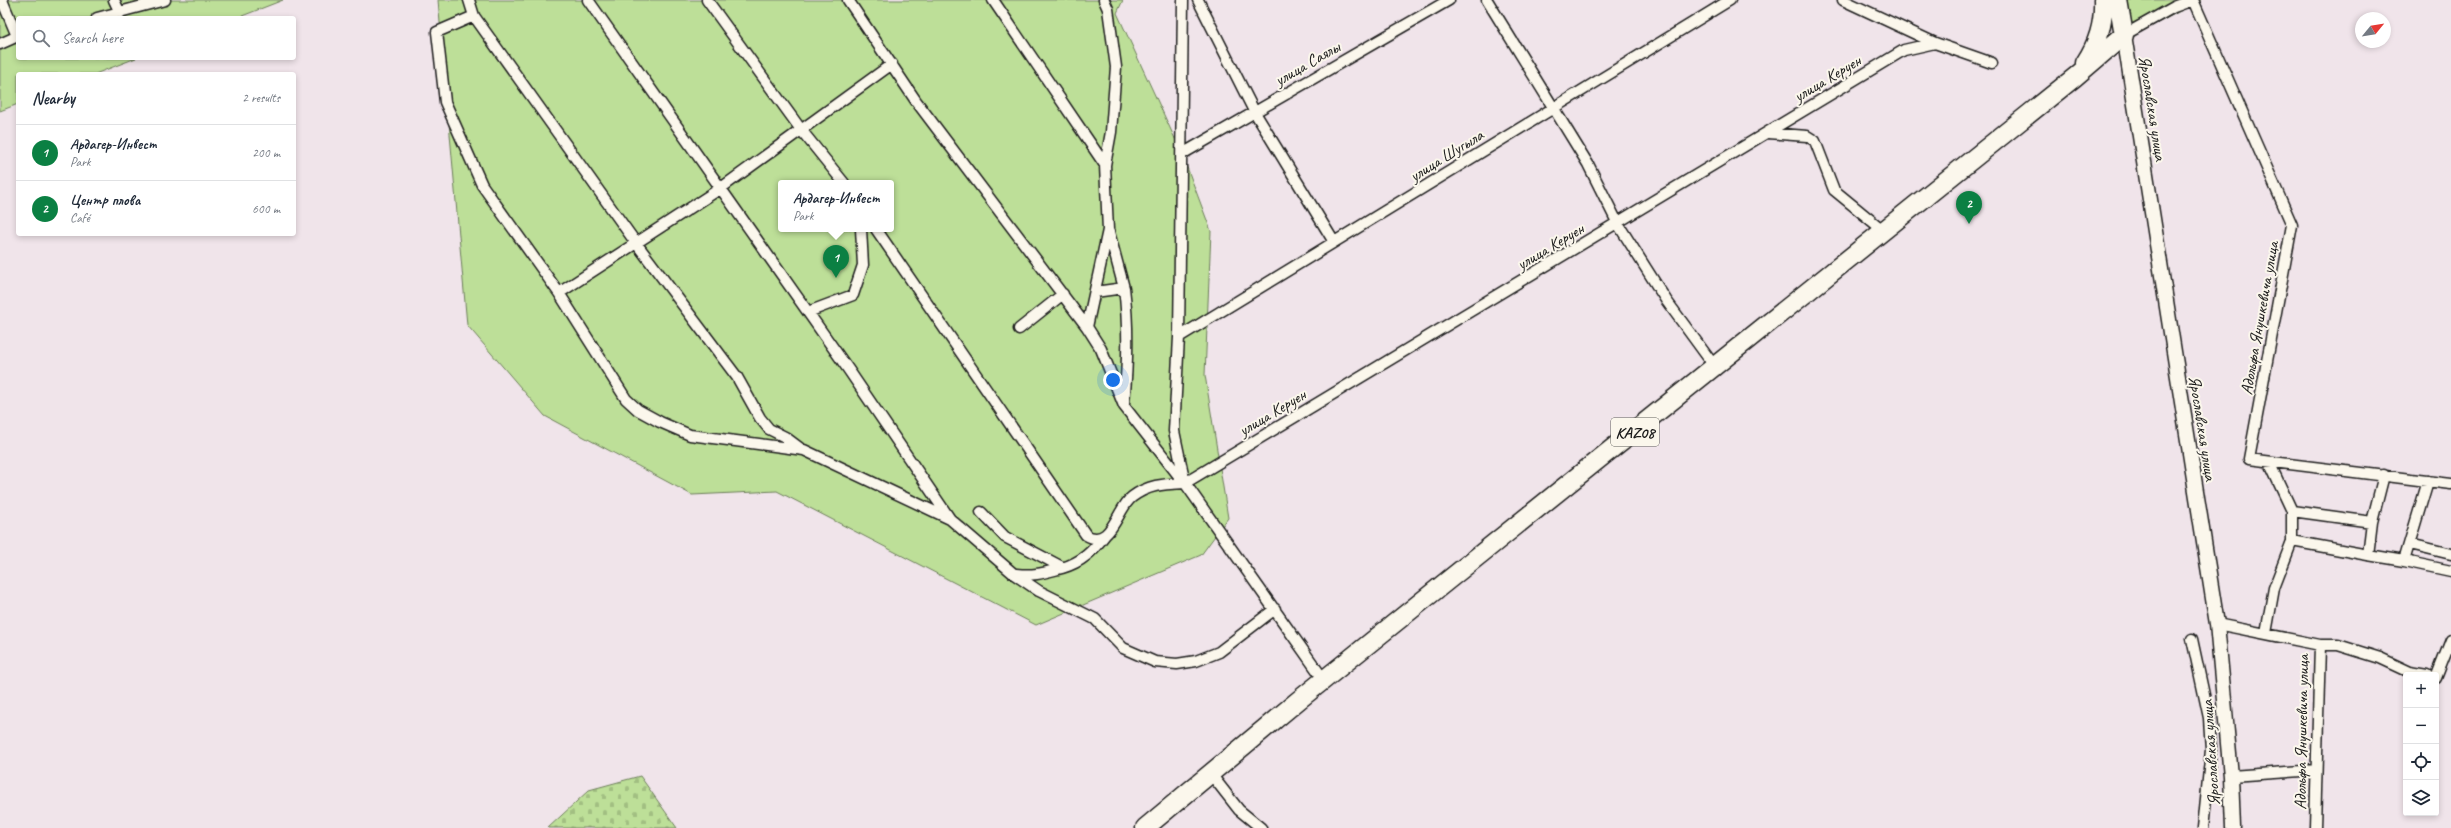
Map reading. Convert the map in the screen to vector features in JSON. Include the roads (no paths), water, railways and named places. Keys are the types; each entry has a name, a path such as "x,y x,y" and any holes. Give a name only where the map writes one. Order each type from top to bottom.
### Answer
{"highway":[{"path":"2074,77 2094,50 2102,28 2103,0"},
{"path":"2118,0 2124,35"},
{"name":"KAZ08","path":"1145,828 1324,680 1884,232 2124,35"}],"main road":[{"name":"Ярославская улица","path":"2124,35 2217,624 2231,776 2233,828"}],"street":[{"path":"2,0 16,34"},
{"path":"114,0 120,13"},
{"path":"106,16 165,0"},
{"path":"468,0 474,16 636,243 737,377 760,418 769,429 785,437 801,449 950,520 1014,574 1039,591 1095,619 1123,648 1154,662 1176,664 1196,661 1219,652 1275,609"},
{"path":"588,0 808,312 950,520"},
{"path":"707,0 802,131 842,180"},
{"path":"848,0 916,101 1087,327 1101,349 1124,406 1185,483 1324,680"},
{"path":"993,0 1105,165"},
{"path":"1104,0 1108,9 1116,67 1111,132 1105,165 1108,230 1124,288 1128,320 1129,353 1124,406"},
{"path":"1183,0 1179,337 1174,431 1185,483"},
{"path":"1198,0 1254,111 1334,242"},
{"name":"улица Саялы","path":"1182,154 1254,111 1449,0"},
{"path":"1487,0 1588,164 1618,224 1666,300 1715,367"},
{"name":"улица Шугыла","path":"1179,337 1730,0"},
{"path":"1843,0 1935,43 1992,63"},
{"path":"2124,35 2173,4 2193,0"},
{"name":"Адольфа Янушкевича улица","path":"2193,0 2292,225 2249,459 2451,484"},
{"path":"474,16 438,32 445,102 482,185 559,293 626,399 638,410 660,422 690,434 801,449"},
{"path":"0,44 16,36"},
{"name":"улица Керуен","path":"1185,483 1618,224 1904,50 1935,43"},
{"path":"559,293 721,188 802,131 892,64"},
{"path":"1768,133 1807,136 1815,141 1834,190 1884,232"},
{"path":"1087,327 1108,230"},
{"path":"808,312 853,295 863,265 861,232"},
{"path":"878,232 1086,535 1092,538 1105,535"},
{"path":"1095,292 1124,288"},
{"path":"1019,329 1063,294"},
{"path":"2266,633 2274,588 2292,541 2292,511 2269,462"},
{"path":"2368,555 2372,522 2384,475"},
{"path":"2404,561 2428,481"},
{"path":"1014,574 1042,575 1080,562 1090,554 1105,535 1131,497 1156,484 1185,483"},
{"path":"2292,511 2372,522"},
{"path":"981,512 1005,537 1062,567"},
{"path":"2292,541 2451,571"},
{"path":"2410,544 2451,554"},
{"name":"Адольфа Янушкевича улица","path":"2217,624 2320,645 2315,828"},
{"path":"2192,638 2209,726 2211,750 2203,828"},
{"path":"2438,672 2451,640"},
{"path":"2320,645 2338,645 2380,658 2410,672"},
{"path":"2231,776 2316,770"},
{"path":"1210,773 1239,810 1261,828"}],"place":[{"name":"Центр плова","path":"1969,224"},
{"name":"Ардагер-Инвест","path":"836,278"}]}
